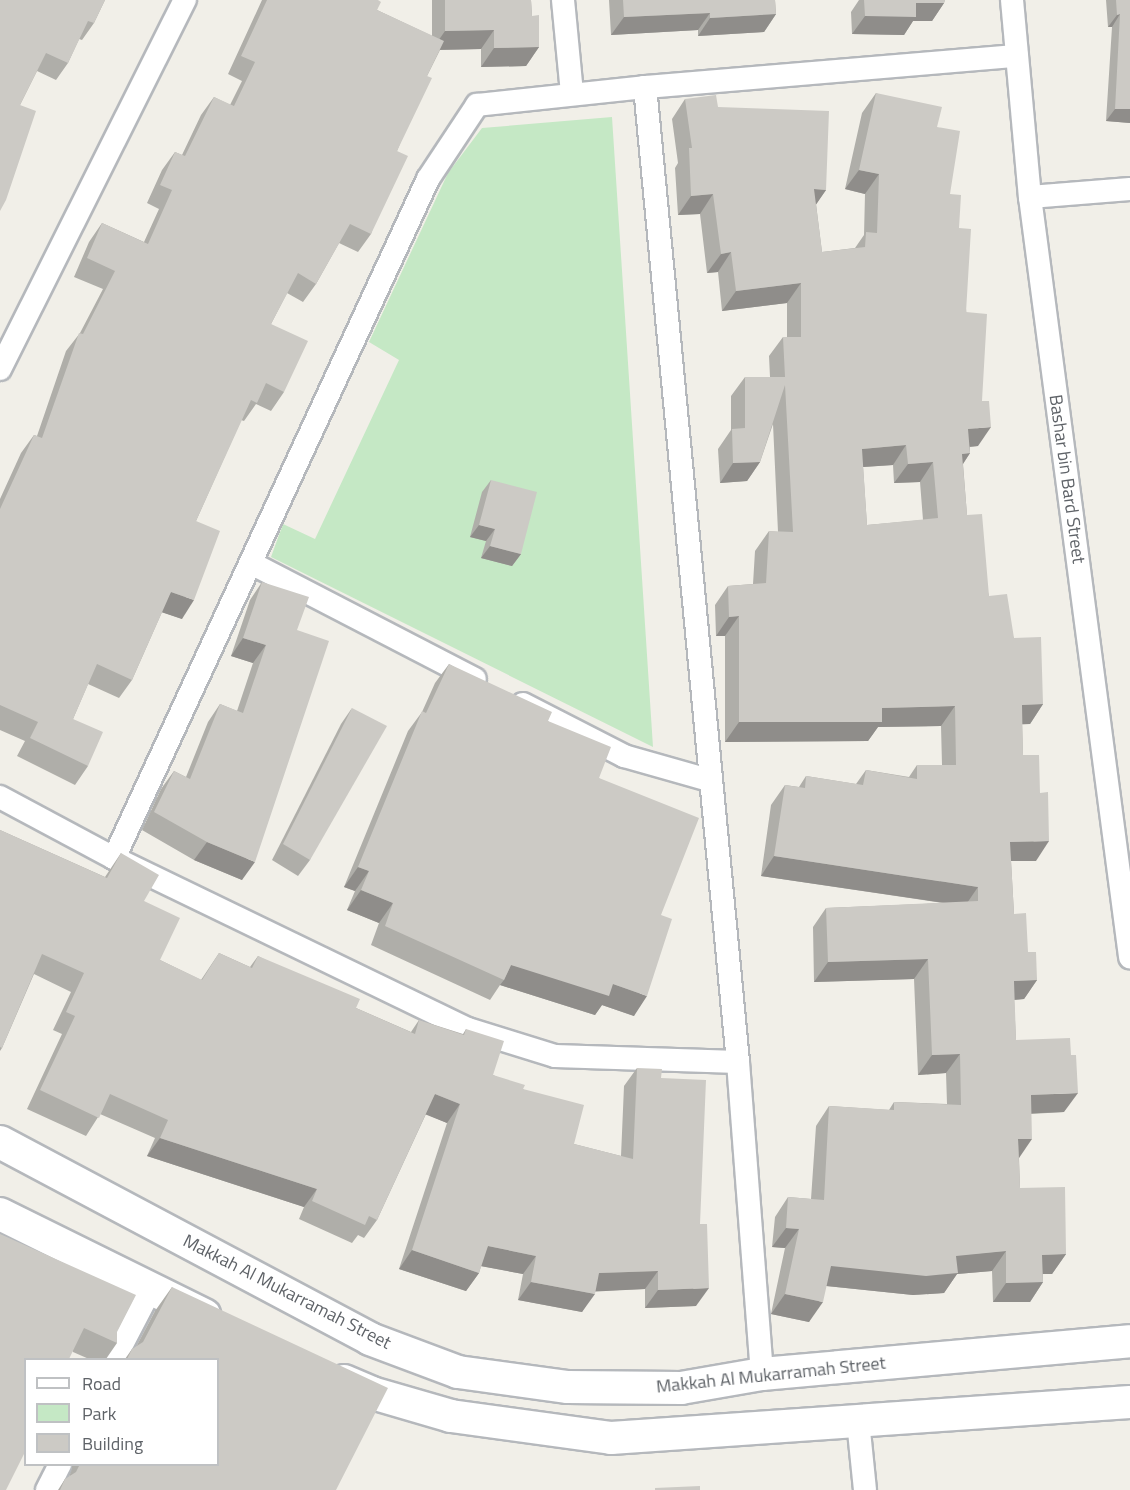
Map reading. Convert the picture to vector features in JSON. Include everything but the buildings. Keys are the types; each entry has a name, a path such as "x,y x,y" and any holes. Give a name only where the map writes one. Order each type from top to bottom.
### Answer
{"main road":[{"name":"Makkah Al Mukarramah Street","path":"0,1142 370,1338 458,1372 568,1387 681,1388 762,1374 1130,1341"},
{"path":"0,1214 231,1329"},
{"path":"321,1371 372,1393 451,1416 610,1438 1130,1402"}],"street":[{"path":"0,369 185,0"},
{"path":"563,0 572,94"},
{"name":"Bashar bin Bard Street","path":"1012,0 1030,197 1130,957"},
{"path":"114,858 428,179 477,105 645,87 1017,56"},
{"path":"645,87 709,780 738,1062 762,1374"},
{"path":"1030,197 1130,189"},
{"path":"251,563 624,756 709,780"},
{"path":"0,797 114,858 468,1029 555,1056 738,1062"},
{"path":"115,1358 151,1289"},
{"path":"858,1420 865,1490"},
{"path":"47,1490 59,1466"}],"green space":[{"path":"612,117 653,747 271,557 283,524 315,539 399,360 369,342 448,173 482,128"}]}
